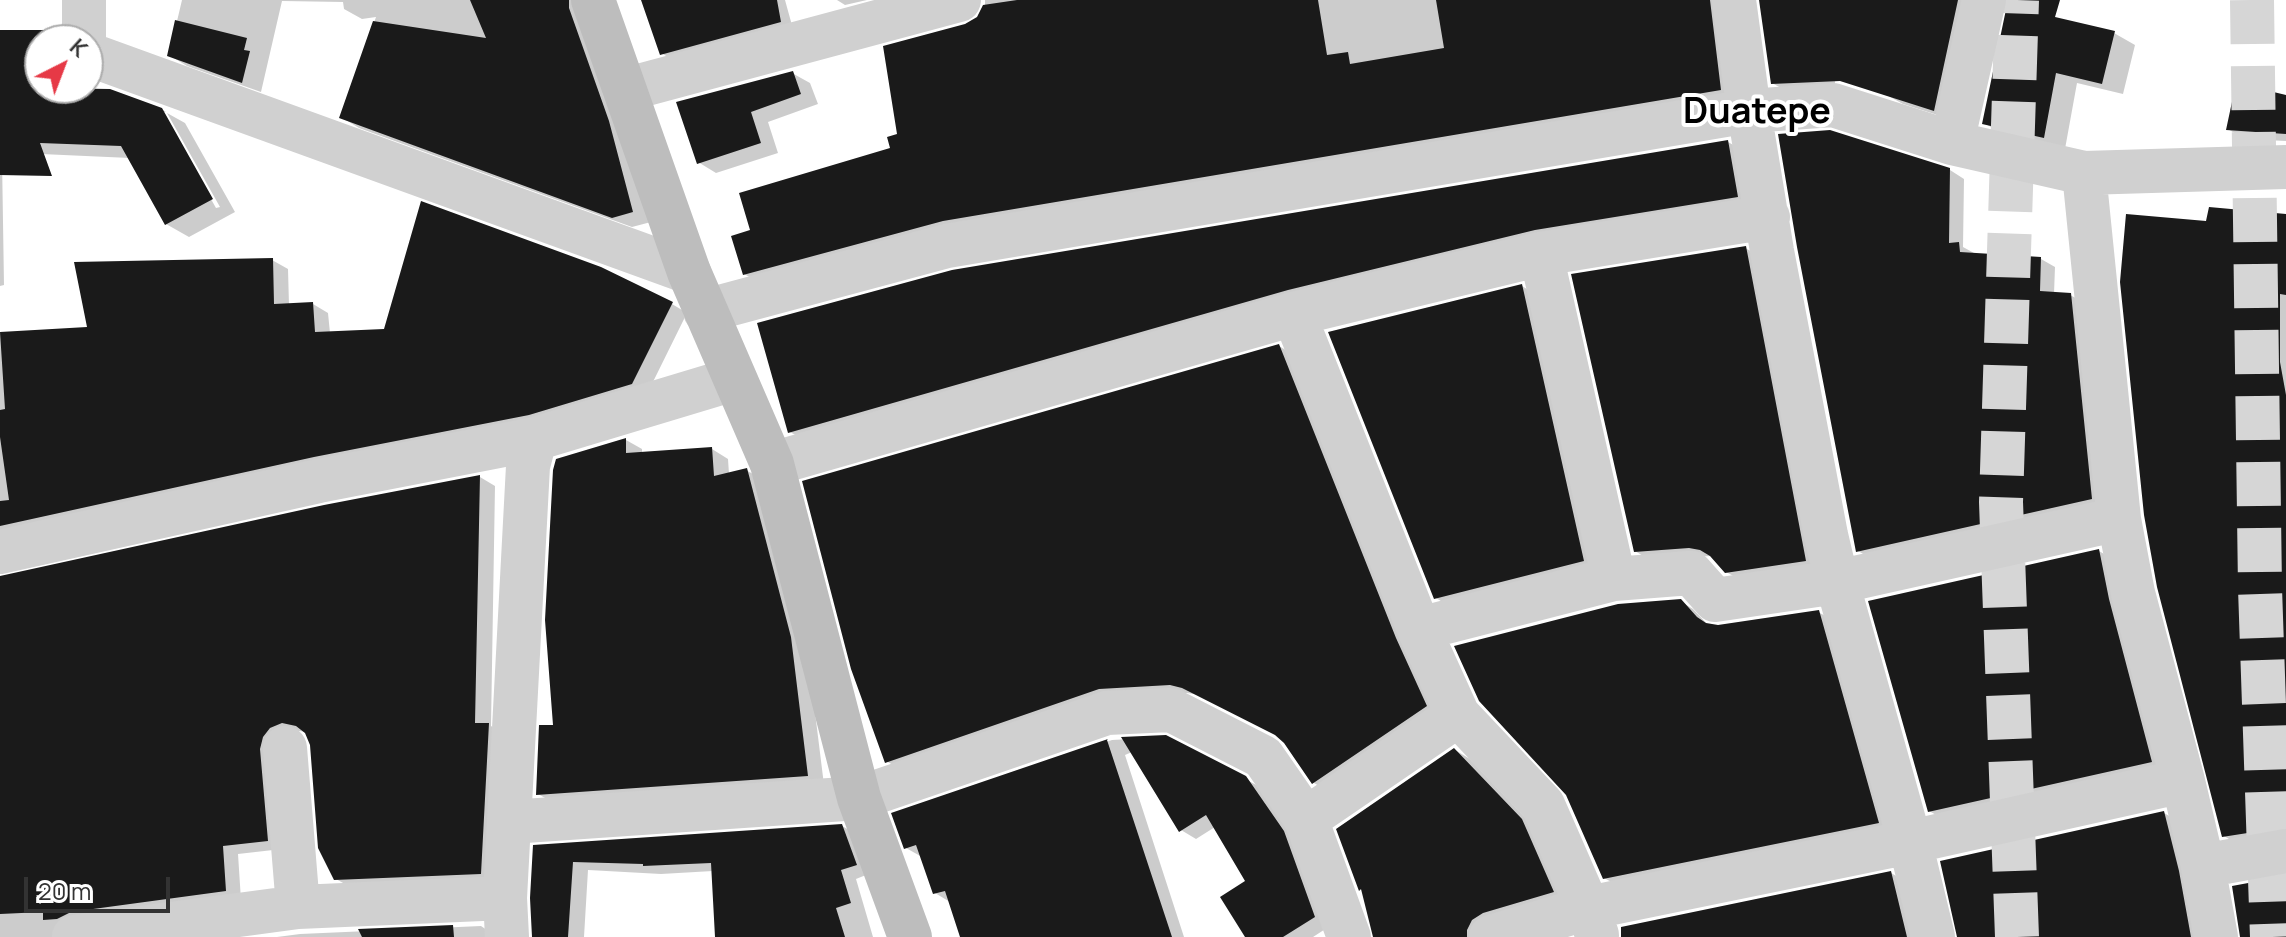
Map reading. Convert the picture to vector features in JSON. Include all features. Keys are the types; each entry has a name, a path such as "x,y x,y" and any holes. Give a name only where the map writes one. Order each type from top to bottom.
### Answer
{"street":[{"path":"84,0 84,24"},
{"path":"593,0 697,291 772,464 859,798 910,937"},
{"path":"624,90 959,0"},
{"path":"1734,0 1777,280 1826,535 1933,937"},
{"path":"1952,143 1984,0"},
{"path":"104,60 697,291 1749,111 1833,105 1952,143 2084,173 2286,167"},
{"path":"2084,173 2119,519 2133,593 2203,866 2216,937"},
{"path":"772,464 1294,314 1541,254 1768,217"},
{"path":"1541,254 1614,579"},
{"path":"1294,314 1419,629 1458,715 1543,805 1593,922"},
{"path":"0,552 304,484 535,439 734,379"},
{"path":"74,937 298,907 506,917 528,466 535,439"},
{"path":"1419,629 1614,579 1691,573 1715,600 1837,582 2119,519"},
{"path":"510,822 859,798 1107,713 1171,710 1263,757 1306,819 1349,937"},
{"path":"1306,819 1458,715"},
{"path":"285,748 298,907"},
{"path":"1491,937 1593,922 1910,842 2183,781"},
{"path":"2203,866 2286,851"}],"building":[{"path":"470,0 569,0 569,8 609,121 633,212 612,218 339,118 373,21 486,38"},
{"path":"641,0 777,0 781,22 660,55"},
{"path":"1017,0 1318,0 1327,55 1348,52 1350,64 1444,48 1436,0 1710,0 1721,90 943,221 743,275 731,236 750,230 739,193 890,148 887,137 897,134 883,46 965,24 977,17 983,5"},
{"path":"1759,0 1958,0 1934,111 1840,81 1771,84"},
{"path":"2008,0 2060,0 2055,17 2115,31 2102,84 2056,73 2044,138 1982,124"},
{"path":"175,20 247,38 244,50 250,51 242,83 167,56"},
{"path":"0,30 24,30 24,104 104,104 104,89 110,89 162,108 213,199 165,225 121,146 40,143 52,176 0,175"},
{"path":"793,71 801,94 751,112 761,143 697,164 676,102"},
{"path":"2236,83 2286,95 2286,134 2226,130"},
{"path":"1830,130 1950,168 1949,243 1959,242 1960,252 2041,257 2040,291 2071,293 2092,499 1856,552 1778,134"},
{"path":"1728,140 1738,197 1535,230 1288,290 788,433 757,323 952,270"},
{"path":"421,201 601,267 673,302 632,384 529,415 314,457 0,526 0,501 9,500 0,437 0,410 5,409 0,332 87,327 74,262 273,258 274,304 313,302 315,332 384,329"},
{"path":"2209,207 2286,214 2286,295 2280,294 2280,362 2286,395 2286,827 2222,837 2157,587 2144,515 2120,282 2126,214 2206,221"},
{"path":"1746,246 1806,561 1725,573 1700,550 1634,552 1571,274"},
{"path":"1522,284 1584,561 1434,599 1328,332"},
{"path":"1279,344 1396,638 1427,706 1312,784 1275,735 1182,688 1170,685 1099,689 885,763 851,669 802,481"},
{"path":"626,438 626,453 712,447 714,476 747,468 791,637 808,776 536,795 539,725 553,725 545,620 553,470 556,459"},
{"path":"480,475 475,723 489,723 481,874 334,880 318,848 310,745 305,733 296,726 282,723 270,728 263,737 260,749 268,841 223,846 226,891 71,912 57,919 43,920 43,912 0,914 0,576 324,505"},
{"path":"2099,549 2152,762 1928,812 1868,601"},
{"path":"1681,599 1697,617 1706,623 1718,625 1819,610 1879,823 1603,879 1566,795 1479,701 1454,646 1618,604"},
{"path":"1166,735 1246,776 1284,831 1315,917 1283,937 1245,937 1220,897 1245,881 1206,815 1179,832 1121,737"},
{"path":"1108,739 1172,937 960,937 945,891 933,894 916,845 904,849 891,813"},
{"path":"1454,748 1522,819 1554,892 1483,913 1472,920 1467,937 1373,937 1361,889 1359,891 1336,829"},
{"path":"2164,811 2191,937 1957,937 1940,861"},
{"path":"842,824 857,865 841,870 851,903 836,908 845,937 715,937 711,863 643,866 573,862 568,937 532,937 530,898 533,845"},
{"path":"1891,871 1907,937 1621,937 1621,927"},
{"path":"2286,876 2286,937 2240,937 2232,886"},
{"path":"453,925 454,937 362,937 358,929"}],"tunnel":[{"path":"2017,0 2001,502 2017,937"},
{"path":"2252,0 2260,588 2272,937"}],"district":[{"name":"Duatepe","path":"1757,113"}]}
